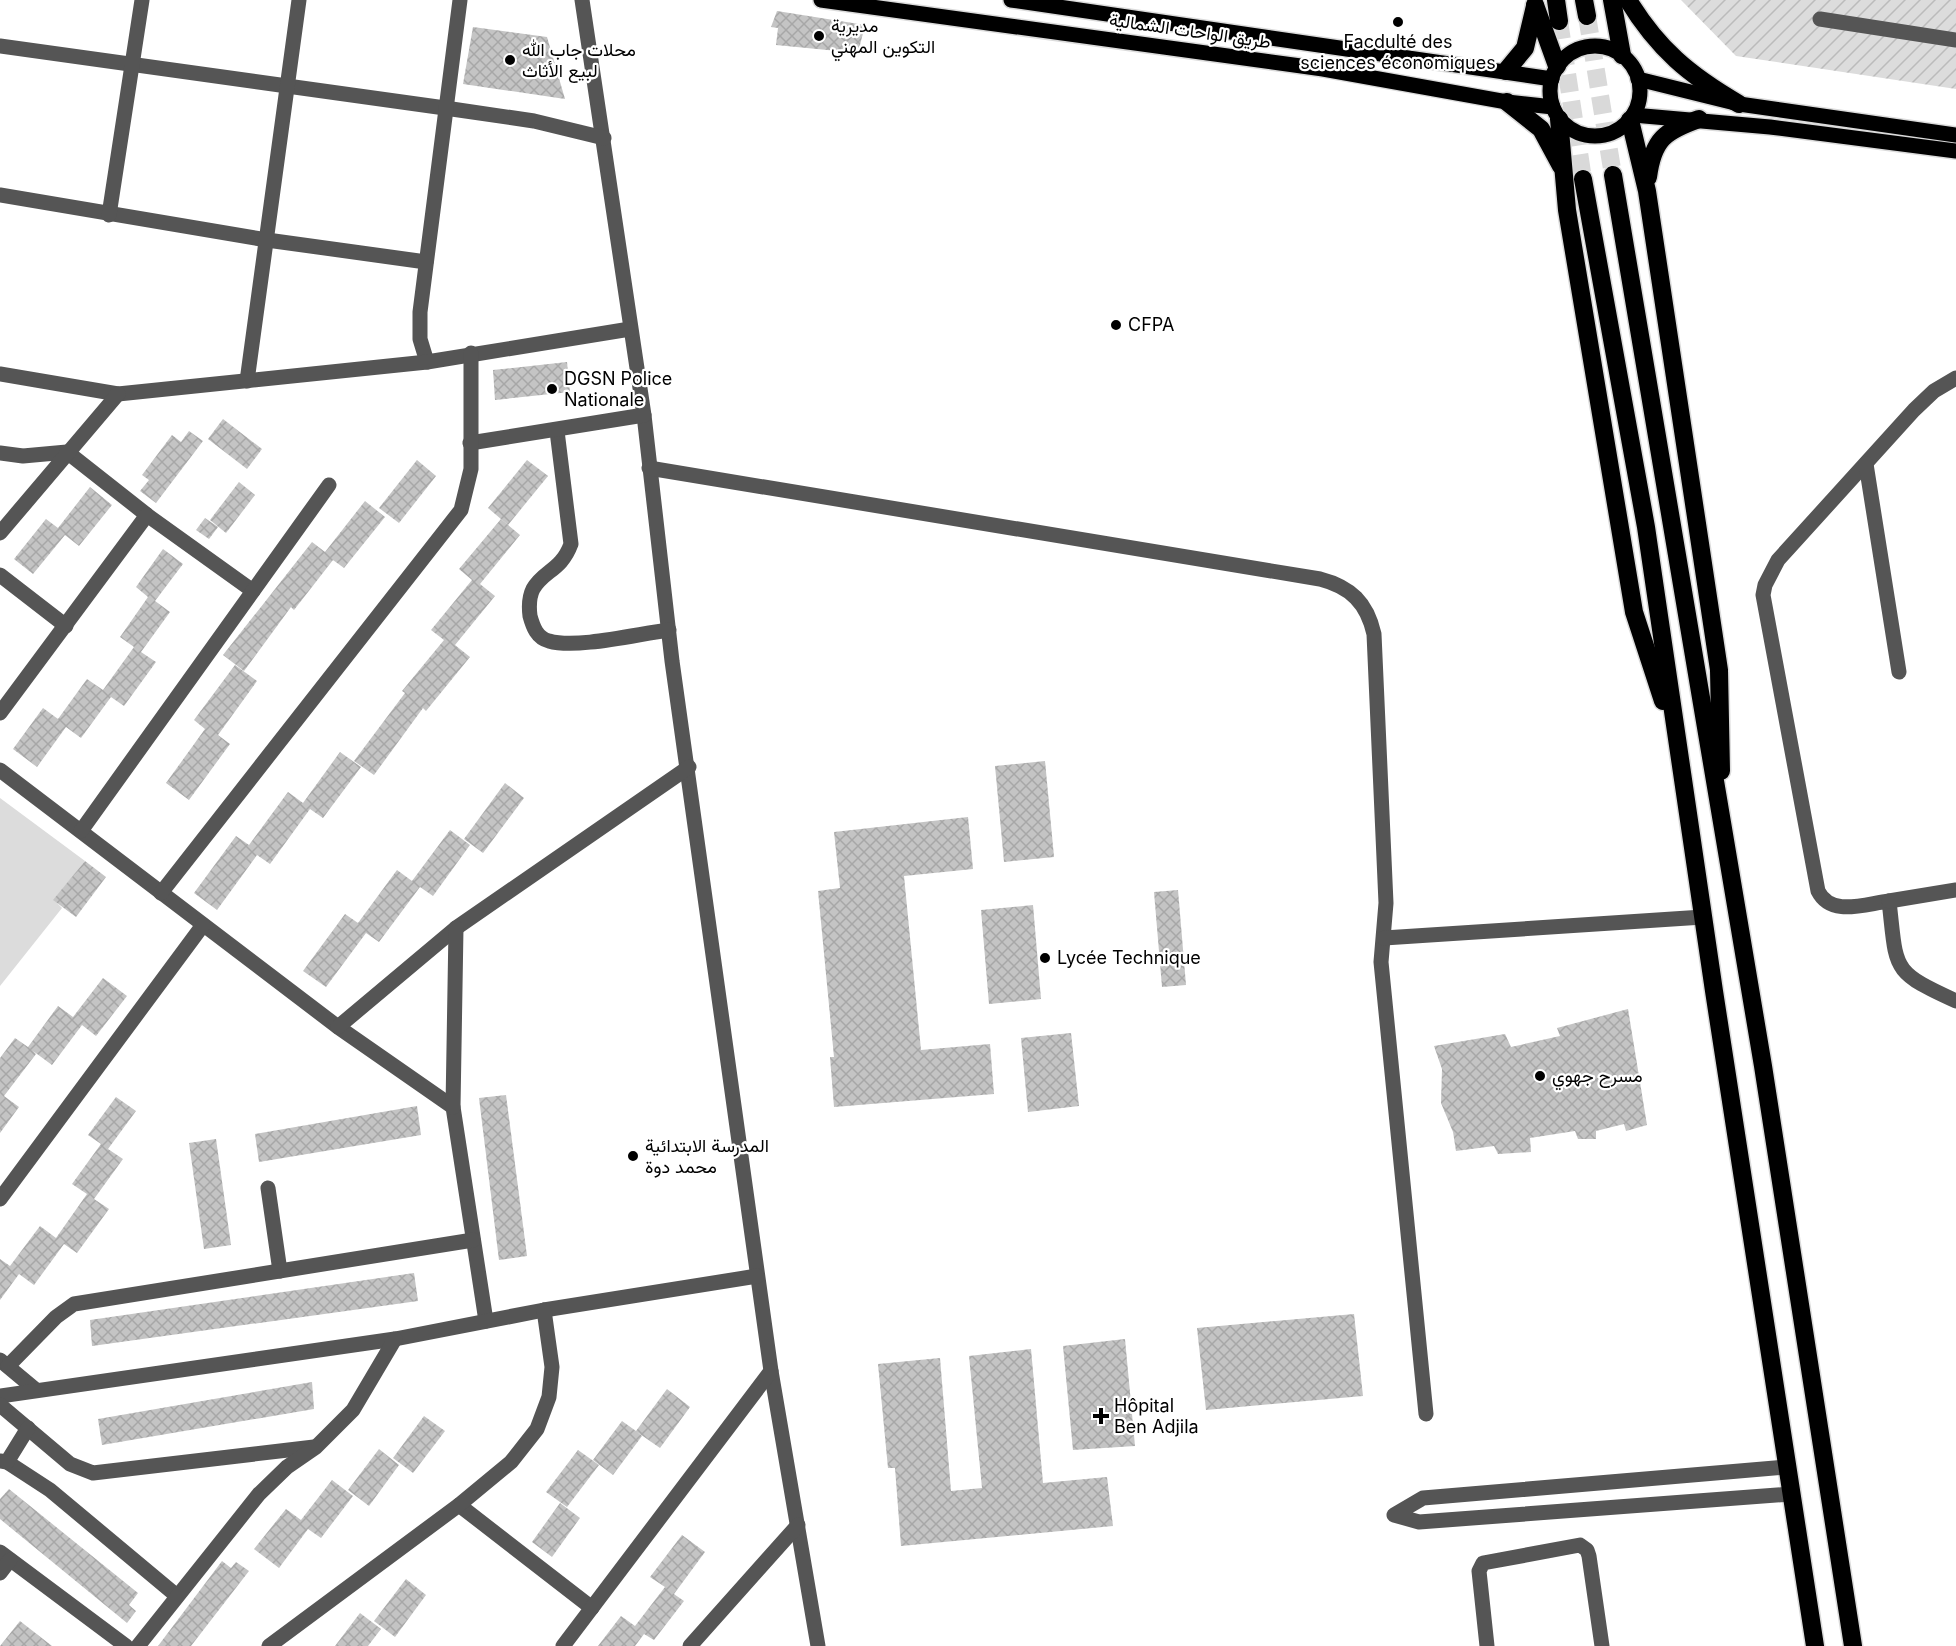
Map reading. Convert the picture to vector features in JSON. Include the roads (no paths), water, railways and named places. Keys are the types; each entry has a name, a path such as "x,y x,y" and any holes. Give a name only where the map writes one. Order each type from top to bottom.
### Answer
{"highway":[{"path":"1556,0 1559,21"},
{"path":"1612,0 1622,55"},
{"path":"1628,0 1648,32 1674,60 1702,83 1739,104"},
{"path":"1506,71 1525,48 1535,3"},
{"path":"1535,3 1555,73"},
{"path":"1507,102 1541,129 1564,172"},
{"path":"1556,113 1567,210 1634,612 1677,743"},
{"path":"1632,117 1647,191 1719,670 1722,766 1717,793"},
{"path":"1647,191 1651,159 1663,138 1671,129 1699,119"},
{"path":"1613,175 1763,1066 1852,1646"},
{"path":"1582,179 1646,527 1786,1467 1815,1646"}],"main road":[{"name":"طريق الواحات الشمالية","path":"821,0 1323,69 1556,113"},
{"name":"طريق الواحات الشمالية","path":"1011,0 1506,71 1555,73"},
{"path":"1599,46 1622,55 1635,69 1638,79 1640,97 1632,117 1620,129 1595,136 1569,128 1556,113 1550,88 1555,73 1576,51 1587,47 1599,46"},
{"path":"1638,79 1739,104 1956,135"},
{"path":"1632,117 1699,119 1956,151"}],"street":[{"path":"109,215 142,0"},
{"path":"247,381 299,0"},
{"path":"427,362 419,329 460,0"},
{"path":"582,0 644,416 669,630 757,1276 818,1646"},
{"path":"1820,19 1956,40"},
{"path":"0,46 287,84 534,121 604,138"},
{"path":"0,195 267,240 426,262"},
{"path":"0,374 118,394 427,362 471,353 630,329"},
{"path":"161,893 460,510 471,469 471,353"},
{"path":"1956,378 1934,391 1778,560 1765,585 1763,595 1818,891 1822,900 1835,907 1956,890"},
{"path":"0,532 118,394"},
{"path":"470,443 644,416"},
{"path":"557,431 571,544 566,558 533,589 530,613 533,627 538,635 548,641 571,643 669,630"},
{"path":"0,453 23,456 67,452 147,515 253,591"},
{"path":"1866,464 1899,672"},
{"path":"649,468 1260,568 1336,583 1351,591 1362,603 1371,618 1374,634 1386,903 1381,962 1426,1414"},
{"path":"81,831 329,485"},
{"path":"0,713 147,515"},
{"path":"0,575 66,626"},
{"path":"338,1027 456,928 689,767"},
{"path":"0,770 202,926 338,1027 453,1107"},
{"path":"1889,901 1895,952 1901,969 1911,980 1956,1001"},
{"path":"1384,938 1703,917"},
{"path":"0,1199 202,926"},
{"path":"456,928 453,1107 486,1321"},
{"path":"268,1188 280,1271"},
{"path":"36,1390 4,1363 74,1304 473,1240"},
{"path":"0,1396 395,1339 544,1310 757,1276"},
{"path":"269,1646 459,1505 511,1462 537,1429 549,1396 552,1367 544,1310"},
{"path":"138,1646 260,1494 287,1467 316,1447 353,1410 395,1339"},
{"path":"563,1646 771,1371"},
{"path":"0,1405 70,1464 93,1473 316,1447"},
{"path":"28,1428 4,1461 50,1490 177,1596"},
{"path":"1786,1467 1423,1498 1394,1515 1419,1522 1791,1494"},
{"path":"459,1505 592,1608"},
{"path":"690,1646 798,1524"},
{"path":"1487,1646 1479,1571 1483,1563 1580,1545 1587,1550 1589,1556 1602,1646"},
{"path":"0,1573 5,1556 126,1646"}],"tunnel":[{"path":"1587,16 1613,175"},
{"path":"1559,21 1583,179"}],"place":[{"name":"Facdulté des sciences économiques","path":"1398,22"},
{"name":"مديرية التكوين المهني","path":"819,36"},
{"name":"محلات جاب الله لبيع الأثاث","path":"510,60"},
{"name":"CFPA","path":"1116,325"},
{"name":"DGSN Police Nationale","path":"552,389"},
{"name":"Lycée Technique","path":"1045,958"},
{"name":"مسرح جهوي","path":"1540,1076"},
{"name":"المدرسة الابتدائية محمد دوة","path":"633,1156"},
{"name":"Hôpital Ben Adjila","path":"1101,1416"}]}
